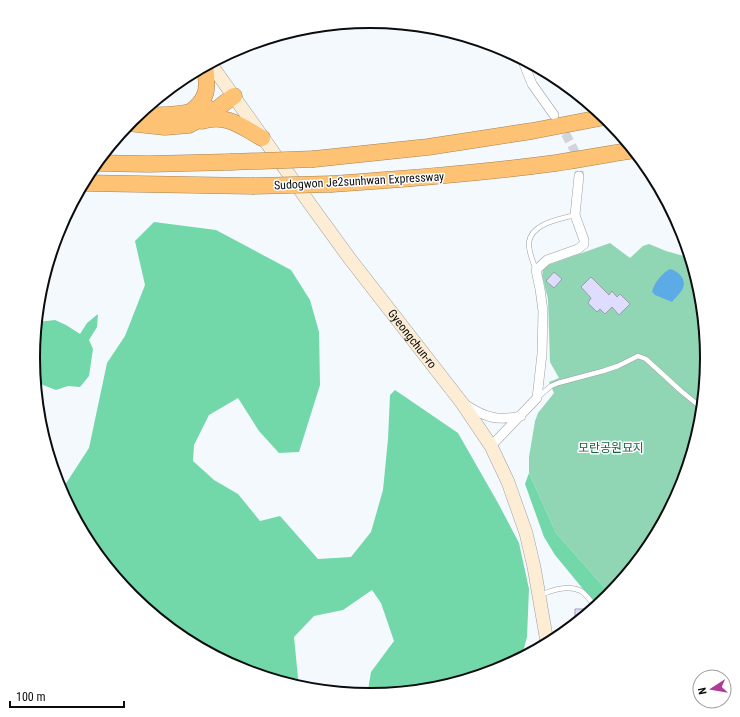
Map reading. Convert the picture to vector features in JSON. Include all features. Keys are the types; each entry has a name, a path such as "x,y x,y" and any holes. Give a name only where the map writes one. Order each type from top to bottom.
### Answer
{"highway":[{"path":"189,120 206,94 205,72"},
{"path":"137,124 165,127 214,112 228,100"},
{"path":"147,115 189,120 222,118 229,120 262,138"},
{"name":"Sudogwon Je2sunhwan Expressway","path":"104,163 148,164 314,159 428,147 532,131 597,119"},
{"name":"Sudogwon Je2sunhwan Expressway","path":"90,183 196,186 332,184 412,179 478,172 556,163 627,151"}],"street":[{"path":"525,67 532,84 554,115"},
{"name":"Gyeongchun-ro","path":"212,68 228,100 262,138 350,259 462,403 491,446 508,482 526,533 534,566 546,638"},
{"path":"491,446 537,398 543,348 543,311 536,270 548,260 578,249 584,244 583,235 575,215 579,176"},
{"path":"462,403 491,418 507,419 521,416"}],"lane":[{"path":"536,270 529,248 529,242 533,233 548,222 575,215"},
{"path":"537,398 546,390 558,383 618,366 638,356 646,359 697,405"},
{"path":"539,596 552,590 569,589 581,591 592,603"}],"green space":[{"path":"154,222 216,230 291,270 310,300 319,332 320,385 299,452 279,453 259,431 238,398 209,415 194,445 193,461 214,480 238,494 260,521 280,516 318,559 351,557 371,532 383,490 388,439 390,395 395,390 458,433 519,543 529,589 527,637 523,651 496,664 456,678 413,686 368,689 371,672 394,641 381,603 372,590 343,610 314,616 294,637 298,681 284,678 244,664 205,645 169,621 136,592 108,560 95,542 74,505 65,485 89,448 107,363 125,336 145,285 135,241"},
{"name":"모란공원묘지","path":"610,243 630,258 643,246 649,244 684,256 698,315 700,337 700,380 698,402 683,465 666,505 645,542 632,560 606,590 556,533 529,473 529,457 535,421 538,413 554,393 549,382 559,378 550,362 548,299 542,276 543,270 548,265"},
{"path":"98,314 97,327 89,340 93,349 89,376 80,387 68,386 56,390 43,385 40,383 40,380 41,322 55,320 80,334 87,323"},
{"path":"529,473 556,533 606,590 594,602 555,555 544,537 525,484"}],"water":[{"path":"670,269 679,274 684,282 682,290 672,302 655,295 652,292 659,279"}],"building":[{"path":"554,272 562,279 554,288 546,281"},
{"path":"591,277 609,295 612,291 617,297 620,294 630,304 619,315 612,307 605,314 600,309 597,312 588,303 591,298 581,287"},
{"path":"575,609 586,609 575,618"}],"tunnel":[{"path":"558,122 570,141 576,155 579,176"}]}
